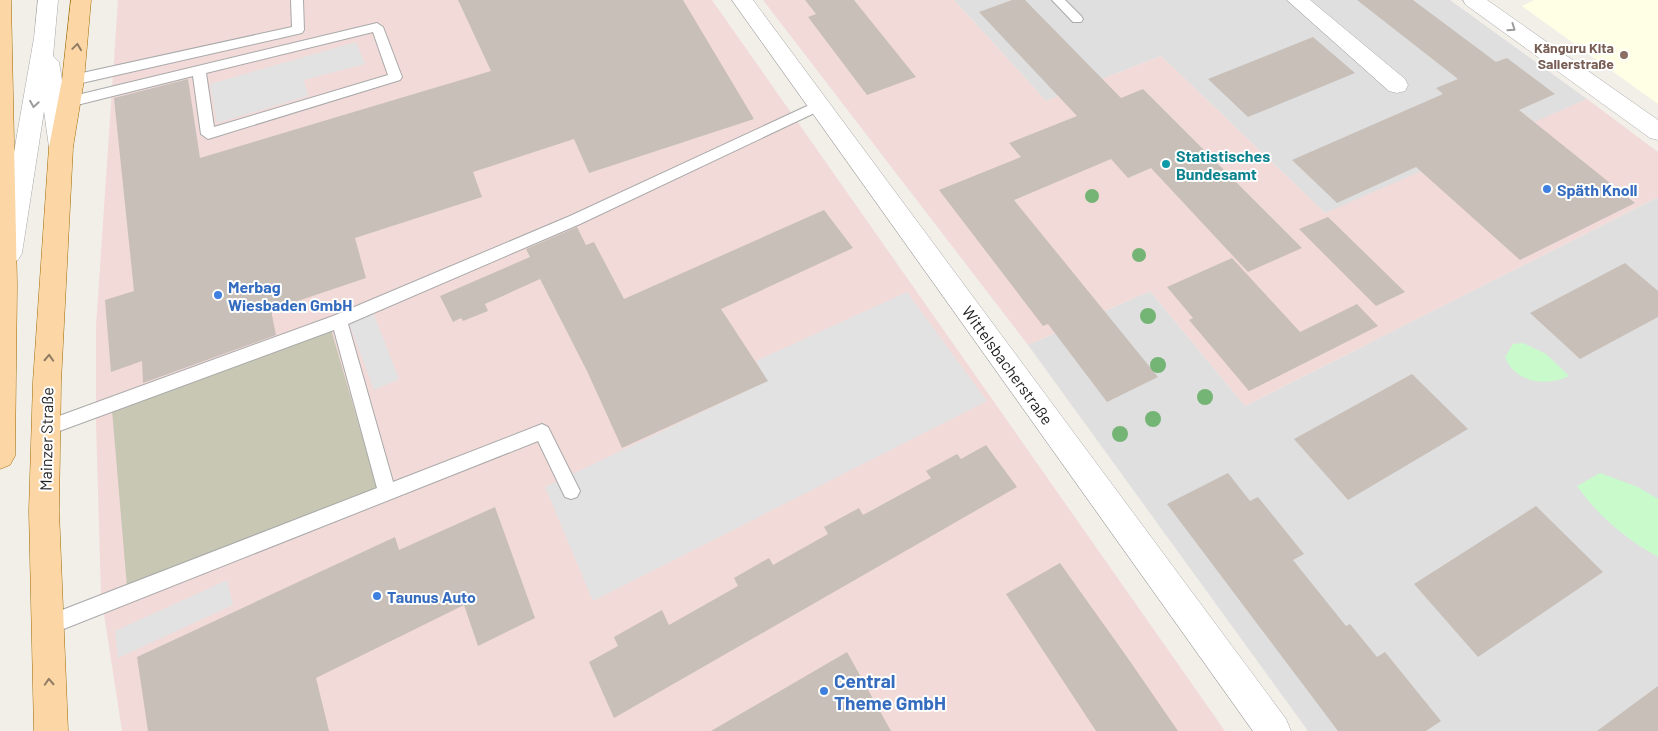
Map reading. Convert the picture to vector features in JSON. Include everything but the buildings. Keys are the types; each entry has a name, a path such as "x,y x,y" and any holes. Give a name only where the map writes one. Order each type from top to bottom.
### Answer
{"main road":[{"name":"Mainzer Straße","path":"0,456 4,285 1,0"},
{"name":"Mainzer Straße","path":"51,731 46,626 44,512 46,428 61,147 71,91 81,0"}],"street":[{"name":"Mainzer Straße","path":"4,285 45,38 48,0"},
{"name":"Wittelsbacherstraße","path":"742,0 1274,731"},
{"path":"1297,0 1397,85"},
{"path":"1473,0 1658,132"},
{"name":"Mainzer Straße","path":"45,38 61,147"}],"lane":[{"path":"71,91 298,30 297,0"},
{"path":"1058,0 1076,18"},
{"path":"71,91 200,70 377,27 395,77 208,134 200,70"},
{"path":"46,428 339,321 575,220 820,105"},
{"path":"339,321 387,493"},
{"path":"46,626 542,432 571,491"}],"shaded area":[{"path":"118,0 712,0 1225,731 122,731 101,595 96,423 96,326"},
{"path":"763,0 954,0 1046,101 1161,56 1325,213 1587,99 1658,152 1658,197 1245,406 1150,291 1028,345"},
{"path":"954,0 1450,0 1587,99 1398,185 1325,213 1161,56 1046,101"},
{"name":"Känguru Kita Salierstraße","path":"1534,0 1658,0 1658,104 1522,6"},
{"path":"356,42 365,64 304,80 308,96 217,123 210,84"},
{"path":"1658,197 1658,731 1308,731 1028,345 1150,291 1245,406"},
{"path":"907,292 987,401 593,601 545,487 767,381 756,361"},
{"path":"373,312 399,379 374,390 349,323"},
{"path":"331,329 378,491 127,587 112,410"},
{"path":"227,580 233,605 118,658 115,631"}],"green space":[{"path":"1523,343 1546,354 1569,376 1542,382 1524,377 1516,372 1505,357 1513,344"},
{"path":"1600,473 1638,487 1658,499 1658,557 1635,543 1613,526 1577,486"}],"place":[{"name":"Känguru Kita Salierstraße","path":"1624,55"},
{"name":"Statistisches Bundesamt","path":"1166,164"},
{"name":"Späth Knoll","path":"1547,189"},
{"name":"Merbag Wiesbaden GmbH","path":"218,295"},
{"name":"Taunus Auto","path":"377,596"},
{"name":"Central Theme GmbH","path":"824,691"}]}
